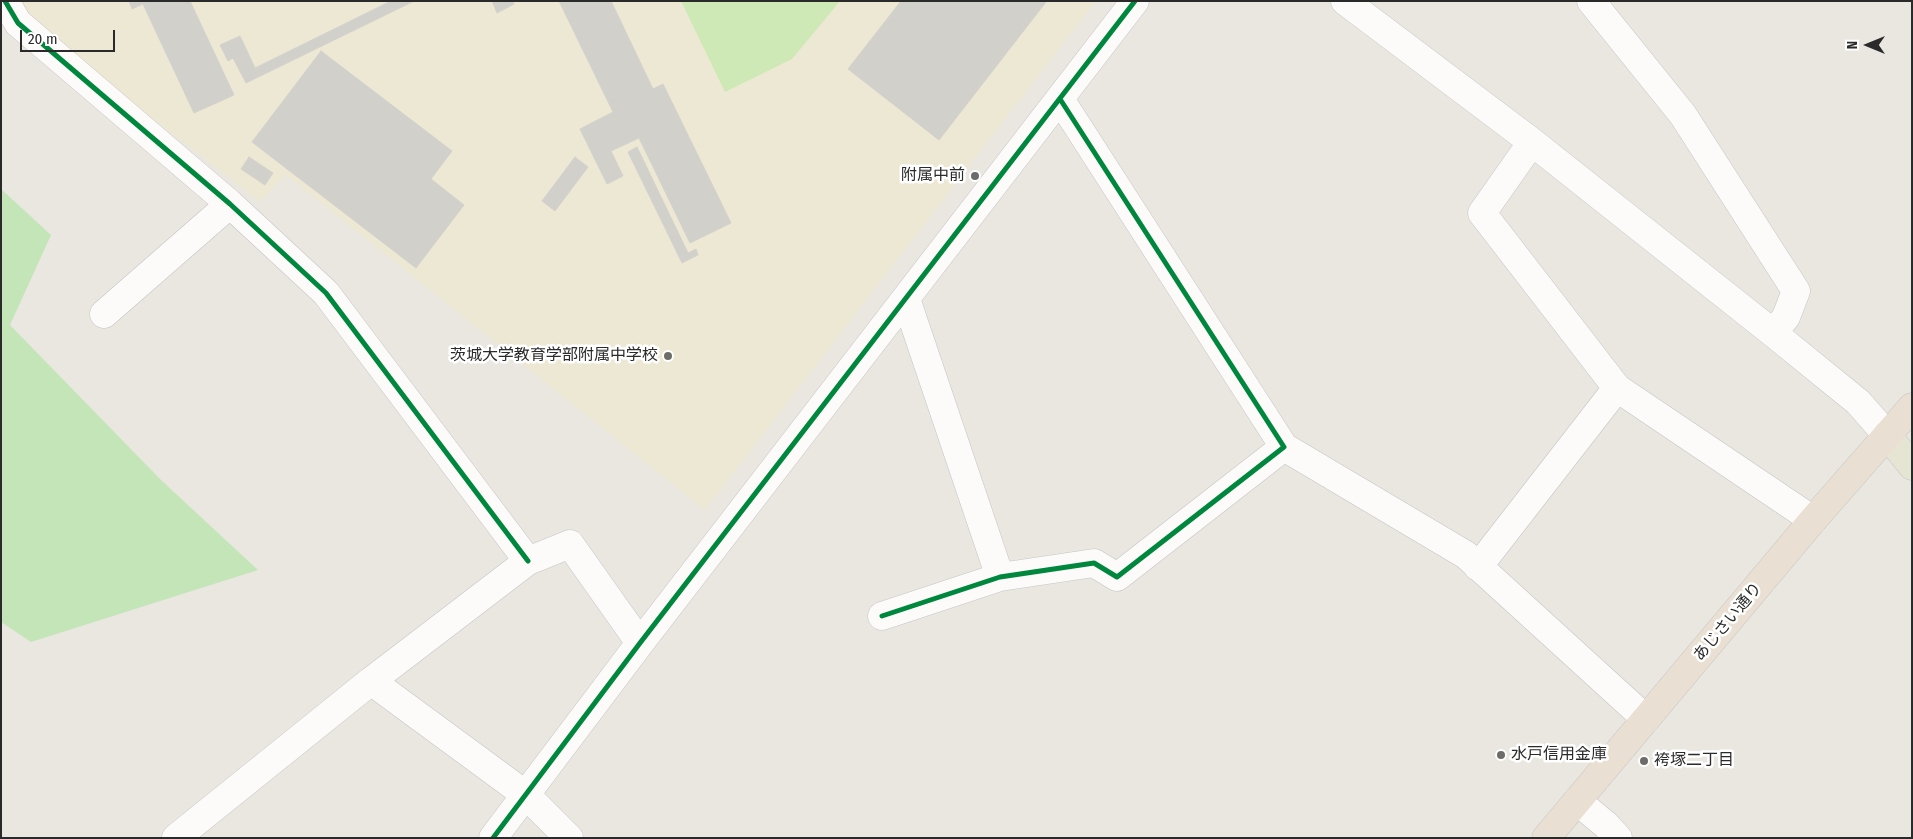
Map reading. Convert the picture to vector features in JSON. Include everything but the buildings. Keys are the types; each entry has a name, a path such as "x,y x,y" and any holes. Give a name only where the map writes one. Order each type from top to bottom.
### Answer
{"highway":[{"name":"あじさい通り","path":"1546,838 1813,520 1912,407"}],"main road":[{"path":"1887,435 1912,466"}],"street":[{"path":"5,1 18,23 230,204 326,293 528,561"},
{"path":"493,838 640,643 1135,1"},
{"path":"1346,1 1532,142 1774,334 1858,402 1887,435"},
{"path":"1591,1 1683,114 1796,291 1786,317 1774,334"},
{"path":"1060,99 1284,446 1466,555 1646,719"},
{"path":"1532,142 1482,213 1617,388 1813,520"},
{"path":"104,314 230,204"},
{"path":"906,299 1000,577"},
{"path":"1478,567 1617,388"},
{"path":"882,616 1000,577 1094,563 1117,577 1284,446"},
{"path":"176,838 371,681 528,561 570,544 640,643"},
{"path":"371,681 526,795 569,838"},
{"path":"1577,801 1606,824 1618,838"}],"shaded area":[{"name":"茨城大学教育学部附属中学校","path":"21,1 1096,1 705,510 286,175 260,202 21,16"}],"green space":[{"path":"681,1 840,1 792,59 725,92"},
{"path":"1,189 51,235 10,325 161,480 258,570 31,642 1,622"}],"cycle path":[{"path":"5,1 18,23 230,204 326,293 528,561"},
{"path":"493,838 640,643 1135,1"},
{"path":"882,616 1000,577 1094,563 1117,577 1284,447 1060,99"}],"place":[{"name":"附属中前","path":"975,176"},
{"name":"茨城大学教育学部附属中学校","path":"668,356"},
{"name":"水戸信用金庫","path":"1501,755"},
{"name":"袴塚二丁目","path":"1644,761"}]}
